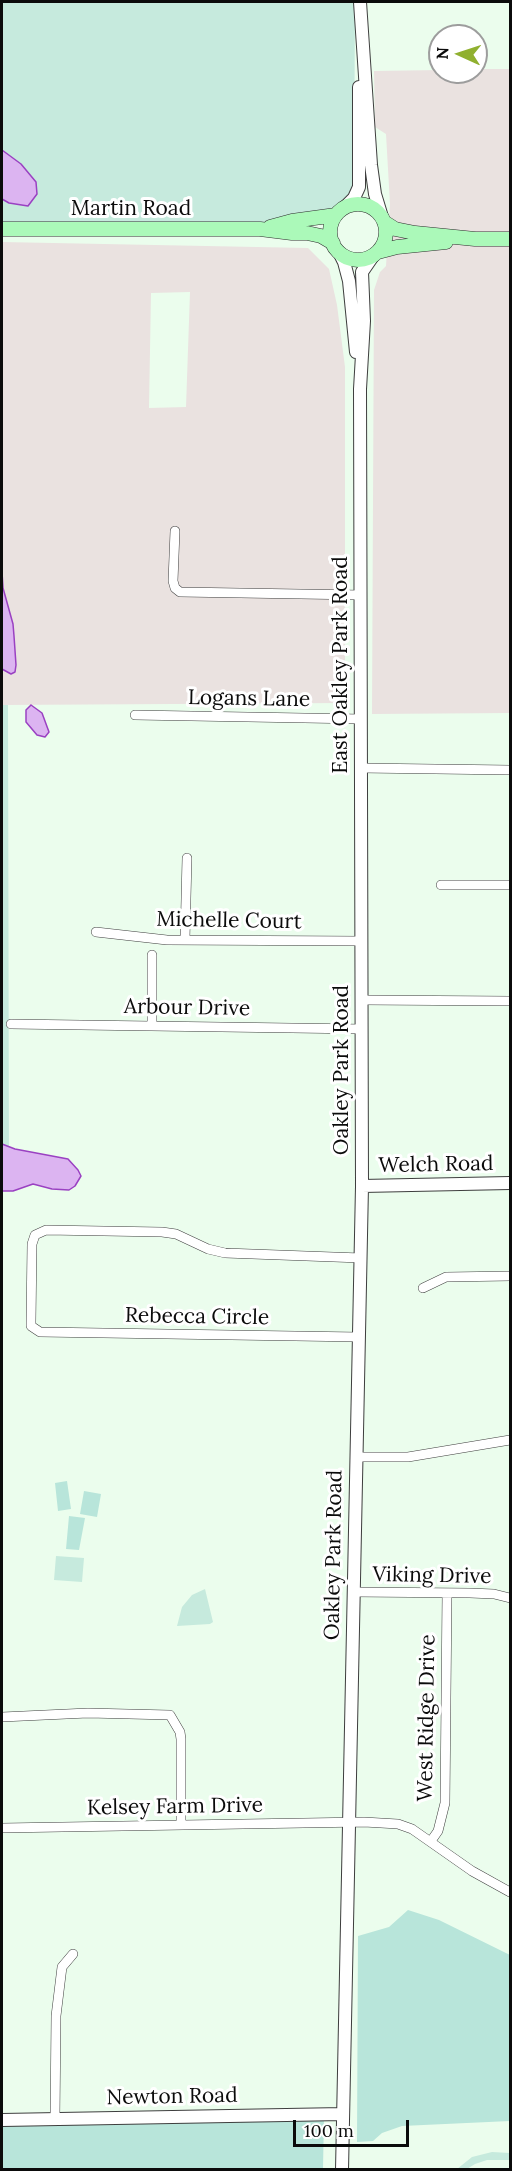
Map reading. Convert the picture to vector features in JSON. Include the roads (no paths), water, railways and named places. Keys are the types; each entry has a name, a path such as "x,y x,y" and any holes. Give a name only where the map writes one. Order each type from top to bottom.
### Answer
{"main road":[{"path":"475,239 397,247 364,260 355,260 346,258 336,248 330,229 340,212 351,205 368,206 395,229 475,239 510,239"},
{"name":"Martin Road","path":"261,229 340,212"},
{"path":"376,254 386,238 383,220"},
{"name":"Martin Road","path":"2,229 261,229 321,236 336,248"}],"street":[{"path":"340,212 354,198 358,187 359,2"},
{"path":"359,2 371,165 375,194 383,220"},
{"name":"East Oakley Park Road","path":"336,248 344,262 349,281 360,388"},
{"name":"East Oakley Park Road","path":"362,941 360,388 364,321 362,272 376,254"},
{"path":"175,531 173,580 175,588 180,592 361,596"},
{"name":"Logans Lane","path":"135,715 361,719"},
{"path":"361,768 510,770"},
{"path":"185,939 187,858"},
{"path":"441,885 510,885"},
{"name":"Michelle Court","path":"96,932 185,939 362,941"},
{"name":"Oakley Park Road","path":"342,2169 361,1258 362,941"},
{"path":"152,955 152,1025"},
{"path":"362,1000 510,1001"},
{"name":"Arbour Drive","path":"11,1024 362,1029"},
{"name":"Welch Road","path":"362,1186 510,1183"},
{"name":"Rebecca Circle","path":"359,1337 45,1333 35,1329 31,1322 32,1244 34,1235 41,1231 162,1232 176,1234 208,1249 225,1253 361,1258"},
{"path":"423,1288 446,1277 510,1276"},
{"path":"356,1457 408,1458 510,1440"},
{"name":"Viking Drive","path":"353,1592 494,1594 510,1598"},
{"name":"West Ridge Drive","path":"431,1842 438,1831 445,1803 447,1593"},
{"path":"2,1717 88,1713 170,1715 180,1732 181,1739 181,1824"},
{"name":"Kelsey Farm Drive","path":"2,1828 349,1822 398,1824 412,1829 472,1871 510,1892"},
{"path":"55,2119 56,2016 62,1967 73,1954"},
{"name":"Newton Road","path":"2,2120 343,2114"}]}
